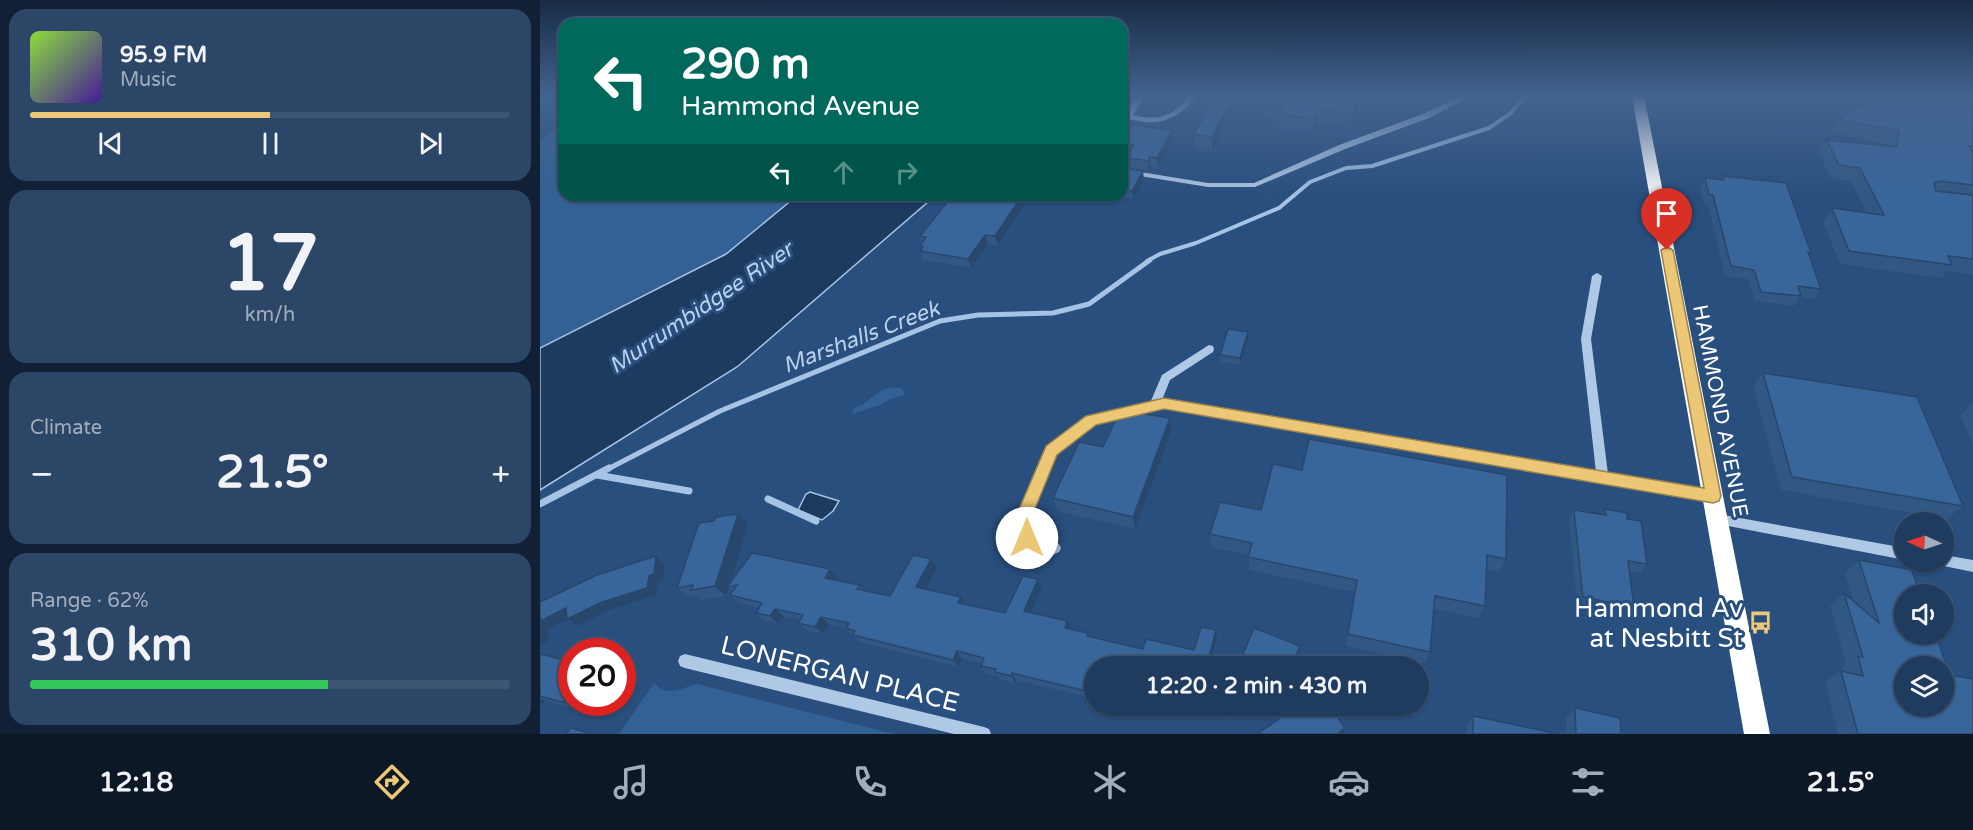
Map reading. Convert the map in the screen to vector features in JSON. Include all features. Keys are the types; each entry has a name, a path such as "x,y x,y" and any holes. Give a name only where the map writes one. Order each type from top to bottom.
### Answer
{"highway":[{"name":"HAMMOND AVENUE","path":"1644,130 1757,734"}],"street":[{"path":"1128,172 1208,185 1255,185 1342,147 1387,130"},
{"path":"1597,276 1586,339 1603,478"},
{"path":"1154,406 1166,378 1209,349"},
{"path":"1055,548 1027,538 1022,521 1052,451 1092,420 1164,404 1713,496"},
{"path":"1718,519 1894,552"},
{"path":"1954,563 1973,566"},
{"name":"LONERGAN PLACE","path":"685,661 984,734"}],"shaded area":[{"path":"554,130 558,130 558,201 791,201 726,254 540,348 540,140"},
{"path":"890,388 901,388 905,394 852,414 854,408"},
{"path":"654,683 659,688 670,691 697,684 894,734 619,734 631,716 636,716 636,709"}],"water":[{"name":"Murrumbidgee River","path":"791,201 929,201 737,367 540,490 540,348 726,254"},
{"path":"810,492 839,501 833,511 822,520 798,510 806,494"}],"building":[{"path":"1128,130 1172,130 1157,158 1150,157 1148,161 1129,158 1131,154 1128,154 1134,145 1128,144"},
{"path":"1196,130 1215,130 1212,137 1194,134"},
{"path":"1895,130 1973,130 1973,147 1969,146 1973,152 1973,185 1940,181 1934,183 1936,191 1973,195 1973,259 1948,256 1952,265 1849,251 1832,208 1884,215 1860,168 1839,165 1827,140 1897,147 1899,131"},
{"path":"1128,169 1143,171 1132,191 1128,190"},
{"path":"1723,176 1786,183 1821,289 1798,286 1801,296 1761,292 1754,270 1731,266 1713,195 1709,195 1705,178 1724,180"},
{"path":"948,201 1019,201 995,236 985,235 968,259 920,251 923,247 920,246 926,237 920,236"},
{"path":"1228,329 1248,332 1240,358 1220,355"},
{"path":"1763,373 1917,397 1963,506 1792,477"},
{"path":"1120,410 1170,418 1133,517 1053,498 1079,442 1103,447"},
{"path":"1309,439 1507,475 1506,559 1487,555 1485,606 1435,596 1430,652 1348,634 1357,580 1248,557 1252,543 1210,534 1220,502 1261,510 1273,464 1302,470"},
{"path":"1605,509 1627,513 1627,519 1641,521 1647,564 1628,561 1634,607 1583,597 1574,510 1606,515"},
{"path":"738,514 715,586 691,590 693,585 677,588 699,523 714,521 716,517"},
{"path":"752,553 830,569 825,578 860,585 857,589 890,596 913,555 931,559 916,587 961,597 958,603 1005,613 1023,576 1038,579 1024,611 1067,621 1065,628 1088,633 1087,636 1143,649 1146,639 1194,650 1201,627 1216,630 1209,656 1084,656 1084,691 1012,673 1011,676 995,672 996,669 981,666 984,658 957,651 953,660 853,635 855,631 846,628 849,623 821,617 815,627 798,623 803,615 775,609 770,616 756,613 762,603 730,595 737,585 727,587"},
{"path":"656,556 654,574 649,576 647,588 602,602 567,619 566,608 540,621 540,602 597,575"},
{"path":"1859,560 1894,567 1894,572 1913,572 1917,584 1894,584 1894,644 1939,644 1943,656 1894,656 1894,716 1954,716 1954,676 1973,679 1973,734 1858,734 1841,671 1863,676 1858,656 1863,657 1844,593 1879,623"},
{"path":"1254,628 1300,646 1296,656 1242,656"},
{"path":"540,654 558,658 558,701 540,696"},
{"path":"1575,708 1620,718 1621,734 1576,734"},
{"path":"1277,716 1337,716 1345,728 1337,734 1257,734 1279,719"},
{"path":"1473,716 1558,734 1473,734"},
{"path":"571,728 592,734 566,734"}],"waterway":[{"name":"Marshalls Creek","path":"1147,261 1279,208 1310,182 1346,168 1372,166 1482,130"},
{"name":"Marshalls Creek","path":"606,470 720,411 940,321 978,315 1053,313 1089,304 1150,260"},
{"name":"Marshalls Creek","path":"540,504 609,468"},
{"path":"597,475 689,491"},
{"path":"768,499 816,521"}],"place":[{"name":"Hammond Av at Nesbitt St","path":"1761,623"}],"route":[{"path":"1027,538 1022,521 1052,451 1092,420 1164,404 1713,496 1667,250"}]}
